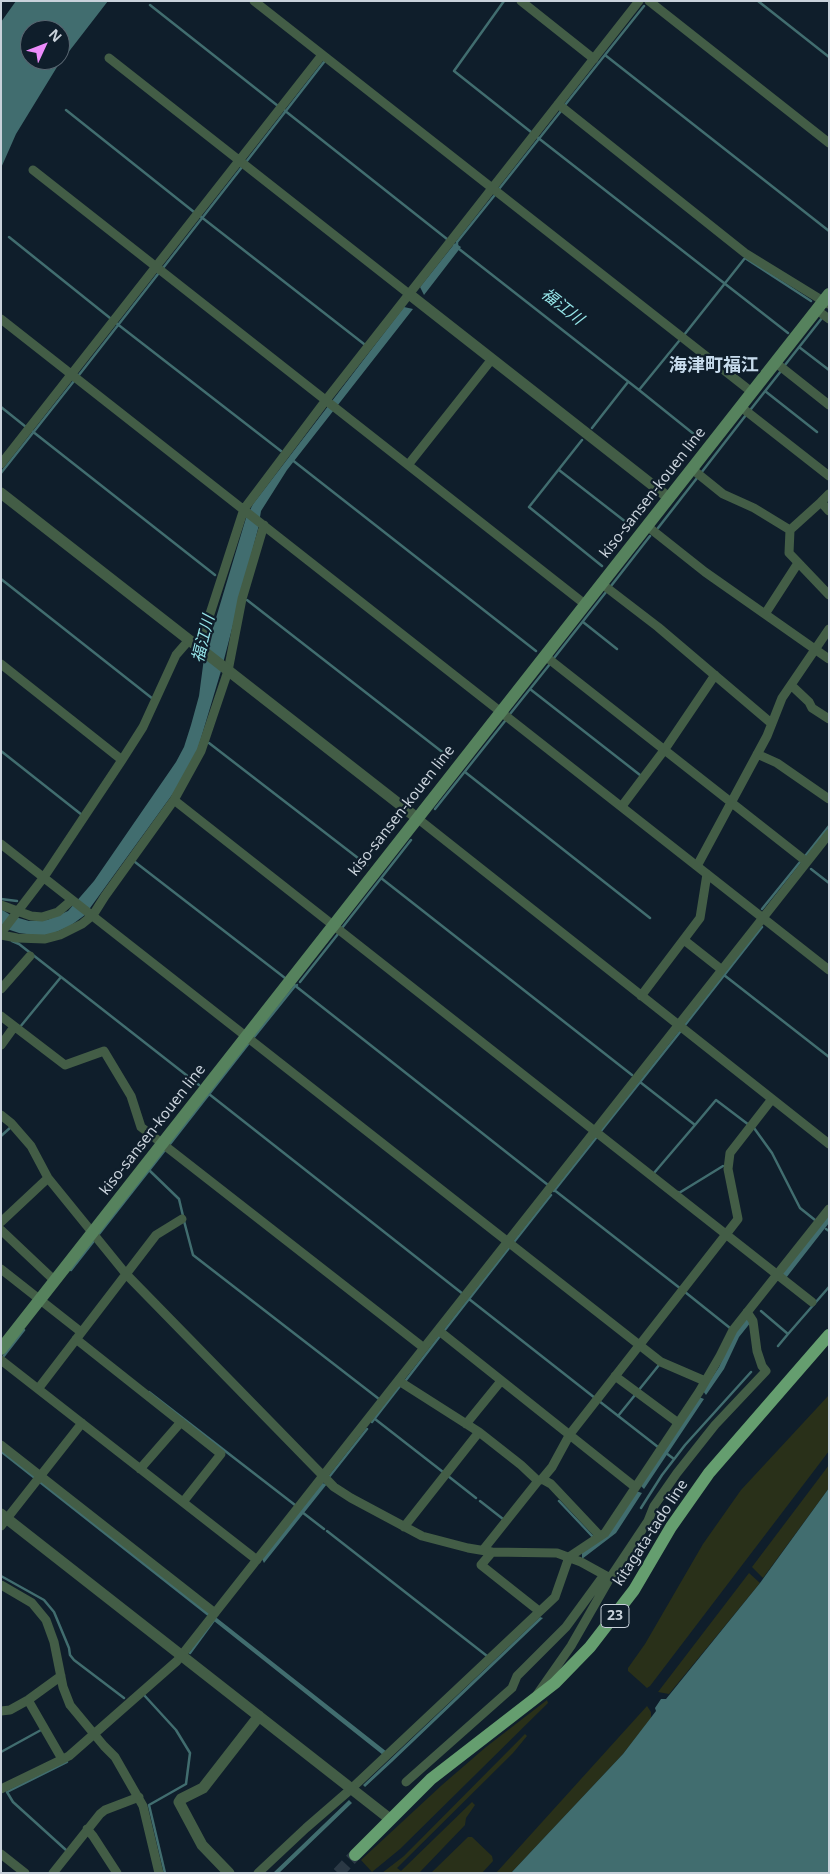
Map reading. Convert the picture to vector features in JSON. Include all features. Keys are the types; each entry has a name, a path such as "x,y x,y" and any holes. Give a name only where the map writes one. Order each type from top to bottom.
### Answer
{"main road":[{"name":"kiso-sansen-kouen line","path":"1,1349 164,1144 416,818 824,302"},
{"name":"kitagata-tado line","path":"355,1855 431,1779 532,1702 555,1683 583,1654 634,1590 671,1527 709,1473 829,1335"}],"street":[{"path":"254,1 753,392"},
{"path":"520,1 594,59"},
{"path":"263,524 242,599 227,670 201,751 174,800 92,915 72,930 60,936 45,939 17,938 1,933 44,877 143,727 176,655 196,645 201,638 246,511 330,404 409,294 638,1"},
{"path":"649,1 829,143"},
{"path":"1,464 322,55"},
{"path":"109,58 669,498"},
{"path":"558,104 746,253 824,302 829,319"},
{"path":"33,170 586,605"},
{"path":"1,319 829,970"},
{"path":"408,465 492,359"},
{"path":"776,363 829,405"},
{"path":"741,407 829,476"},
{"path":"692,469 723,494 754,508 790,530"},
{"path":"1,493 829,1144"},
{"path":"829,494 790,530 789,553 829,596"},
{"path":"821,502 829,511"},
{"path":"647,526 706,572 829,659"},
{"path":"765,614 798,563"},
{"path":"602,584 658,627 771,723"},
{"path":"697,866 767,736 782,698 829,629"},
{"path":"545,656 807,862"},
{"path":"1,664 122,760"},
{"path":"622,806 665,749 715,675"},
{"path":"791,684 809,702 812,708 829,719"},
{"path":"757,754 777,763 829,799"},
{"path":"174,800 812,1302"},
{"path":"1,1789 69,1756 177,1661 829,834"},
{"path":"1,844 661,1362 705,1381"},
{"path":"641,996 700,918 708,874"},
{"path":"1,905 31,916 50,916 73,900"},
{"path":"684,940 722,970"},
{"path":"1,989 30,956"},
{"path":"1,1016 65,1065 104,1051 131,1096 141,1127 424,1348"},
{"path":"1,1045 14,1027"},
{"path":"539,1611 481,1565 488,1551 540,1480 552,1467 570,1434 738,1219 728,1169 730,1153 772,1100"},
{"path":"1,1115 11,1123 31,1146 48,1178 126,1274 334,1487 422,1536 468,1548 488,1551 557,1553 569,1556 607,1577"},
{"path":"1,1222 48,1178"},
{"path":"258,1873 351,1789 555,1597 569,1556 605,1533 705,1381 733,1330 829,1209"},
{"path":"38,1389 156,1235 182,1220"},
{"path":"1,1230 55,1281"},
{"path":"1,1269 40,1299 79,1335 221,1454 183,1502"},
{"path":"406,1782 512,1688 517,1676 566,1627 607,1577 648,1521 654,1506 677,1473 715,1425 766,1372 757,1351 752,1321 747,1312"},
{"path":"438,1330 635,1487"},
{"path":"1,1360 257,1560"},
{"path":"615,1376 677,1422"},
{"path":"399,1380 479,1432 540,1480 551,1484 600,1536"},
{"path":"466,1424 501,1381"},
{"path":"140,1468 181,1422"},
{"path":"82,1423 3,1520 182,1655 390,1820"},
{"path":"404,1527 479,1432"},
{"path":"1,1445 39,1478 212,1617"},
{"path":"532,1702 540,1687 571,1646 607,1577"},
{"path":"1,1585 32,1603 46,1620 54,1642 62,1687 70,1705 115,1757 139,1797 143,1806 158,1872"},
{"path":"1,1711 10,1710 28,1700 61,1676"},
{"path":"28,1700 62,1759"},
{"path":"229,1873 202,1845 179,1802 181,1799 203,1788 259,1716"},
{"path":"53,1873 87,1829 105,1810 139,1797"},
{"path":"87,1829 117,1873"},
{"path":"1,1854 25,1873"}],"shaded area":[{"path":"16,1 108,1 70,50 70,20 20,20 20,70 55,70 16,134 1,168 1,22"},
{"path":"455,243 461,247 424,295 420,287"},
{"path":"404,307 413,309 287,470 261,511 221,671 196,755 185,777 85,915 70,926 41,936 19,933 1,927 1,909 12,916 29,921 47,920 68,911 94,881 176,762 184,747 191,725 199,696 204,658 246,518 253,504"},
{"path":"829,1214 829,1223 786,1278 782,1273"},
{"path":"746,1318 751,1322 739,1337 724,1369 706,1395 703,1391 719,1367 734,1334"},
{"path":"829,1395 829,1451 647,1688 628,1671 628,1668 645,1644 703,1544 741,1490"},
{"path":"699,1397 704,1399 644,1489 640,1485"},
{"path":"1,1448 387,1752 383,1755 1,1453"},
{"path":"829,1465 829,1488 763,1578 752,1567"},
{"path":"322,1483 327,1484 264,1563 262,1559"},
{"path":"829,1488 829,1873 511,1873 623,1754 656,1711 655,1708 661,1699 666,1699 760,1583"},
{"path":"636,1491 642,1493 616,1533 582,1559 582,1552 607,1535"},
{"path":"749,1573 760,1583 669,1694 658,1692"},
{"path":"540,1617 543,1618 392,1762 365,1787 363,1785"},
{"path":"547,1700 548,1703 400,1849 372,1872 361,1860 486,1747"},
{"path":"647,1706 651,1712 651,1718 623,1754 511,1873 496,1873"},
{"path":"525,1734 527,1736 513,1753 397,1868 401,1871 472,1802 475,1805 466,1818 465,1825 419,1873 382,1873 404,1856"},
{"path":"349,1800 352,1803 279,1873 273,1873"},
{"path":"468,1837 472,1837 492,1856 493,1861 482,1873 431,1873"}],"waterway":[{"path":"504,1 454,71 531,132"},
{"path":"758,1 829,57"},
{"path":"150,5 278,106"},
{"path":"565,105 644,6"},
{"path":"605,55 829,231"},
{"path":"246,162 324,62"},
{"path":"66,110 194,212"},
{"path":"284,110 447,239"},
{"path":"499,189 561,111"},
{"path":"537,137 788,333"},
{"path":"163,268 242,167"},
{"path":"457,246 457,242 494,196"},
{"path":"200,216 364,344"},
{"path":"9,237 110,318"},
{"name":"福江川","path":"454,245 639,390 679,341"},
{"name":"福江川","path":"684,335 745,258 811,301"},
{"path":"79,375 158,274"},
{"path":"785,365 822,318"},
{"path":"116,323 281,451"},
{"path":"799,347 829,370"},
{"path":"751,409 781,371"},
{"path":"1,473 74,381"},
{"path":"592,428 628,382"},
{"path":"639,390 700,439"},
{"path":"765,391 817,432"},
{"path":"1,407 26,427"},
{"path":"701,473 746,415"},
{"path":"32,431 215,575"},
{"path":"582,440 529,507 602,566"},
{"path":"291,459 536,651"},
{"path":"559,470 631,526"},
{"path":"658,528 697,478"},
{"path":"611,586 650,536"},
{"path":"1,579 153,699"},
{"path":"554,658 606,592"},
{"path":"247,600 450,758"},
{"path":"583,622 617,649"},
{"path":"510,714 550,664"},
{"path":"530,689 640,775"},
{"path":"435,809 505,721"},
{"path":"209,743 367,865"},
{"path":"1,751 82,815"},
{"path":"465,772 650,918"},
{"path":"806,855 829,826"},
{"path":"342,928 411,840"},
{"path":"135,862 285,978"},
{"path":"762,909 800,862"},
{"path":"811,869 829,883"},
{"path":"381,878 632,1075"},
{"path":"1,899 17,901"},
{"path":"685,1025 762,927"},
{"path":"300,982 338,934"},
{"path":"12,941 19,944 199,1085"},
{"path":"724,975 829,1057"},
{"path":"20,1027 61,977"},
{"path":"293,984 548,1185"},
{"path":"254,1037 297,985"},
{"path":"601,1131 680,1032"},
{"path":"170,1144 249,1043"},
{"path":"640,1082 695,1125 716,1100 749,1125"},
{"path":"209,1094 463,1294"},
{"path":"654,1173 695,1125"},
{"path":"1,1136 11,1127"},
{"path":"754,1128 772,1153 800,1208 815,1220"},
{"path":"554,1191 596,1138"},
{"path":"99,1234 165,1150"},
{"path":"678,1192 723,1166"},
{"path":"149,1170 179,1199 183,1216"},
{"path":"553,1189 681,1289"},
{"path":"514,1242 551,1195"},
{"path":"184,1221 193,1255 379,1399"},
{"path":"71,1270 93,1242"},
{"path":"444,1331 509,1248"},
{"path":"788,1334 829,1287"},
{"path":"685,1292 730,1328"},
{"path":"469,1299 595,1398"},
{"path":"761,1311 788,1334 778,1346"},
{"path":"3,1357 24,1330"},
{"path":"406,1380 440,1336"},
{"path":"638,1391 659,1365"},
{"path":"641,1508 662,1475 685,1445 751,1372"},
{"path":"372,1422 400,1386"},
{"path":"149,1392 295,1505"},
{"path":"618,1416 635,1395"},
{"path":"599,1401 658,1447"},
{"path":"375,1419 443,1472"},
{"path":"329,1477 367,1429"},
{"path":"666,1453 674,1459"},
{"path":"448,1476 476,1498"},
{"path":"480,1501 503,1519"},
{"path":"559,1501 593,1537"},
{"path":"302,1512 324,1529"},
{"path":"327,1531 487,1656"},
{"path":"1,1576 44,1600 54,1612 69,1648 70,1655 74,1660 124,1698"},
{"path":"190,1653 215,1619"},
{"path":"144,1695 176,1730 190,1753 186,1784 149,1805 165,1873"},
{"path":"1,1752 41,1730"},
{"path":"66,1850 13,1802 7,1792 67,1762"}],"tunnel":[{"path":"338,1873 355,1855"}],"district":[{"name":"海津町福江","path":"714,366"}]}
